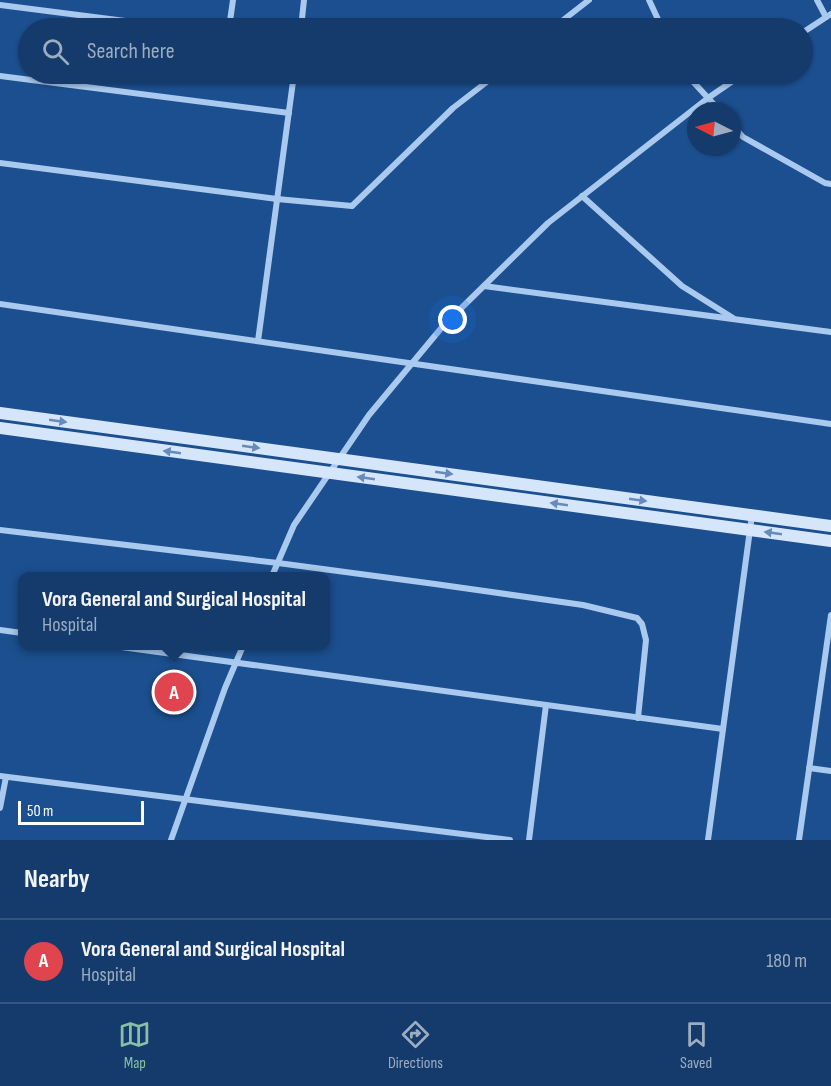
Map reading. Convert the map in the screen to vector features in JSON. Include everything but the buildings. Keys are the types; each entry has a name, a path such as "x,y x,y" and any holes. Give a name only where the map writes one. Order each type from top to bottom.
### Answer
{"street":[{"path":"230,18 233,0"},
{"path":"301,18 304,0"},
{"path":"566,18 589,0"},
{"path":"649,0 657,18"},
{"path":"813,26 829,15 817,0"},
{"path":"0,5 102,18"},
{"path":"0,76 18,78"},
{"path":"61,84 289,114"},
{"path":"258,341 293,84"},
{"path":"0,163 277,199 352,206 453,108 484,84"},
{"path":"695,84 712,102"},
{"path":"274,572 294,525 329,473 369,415 443,326 548,223 728,84"},
{"path":"741,136 825,183 831,184"},
{"path":"582,196 682,286 734,319"},
{"path":"484,286 831,332"},
{"path":"0,304 831,424"},
{"path":"0,413 831,526"},
{"path":"0,428 831,541"},
{"path":"708,840 752,515"},
{"path":"0,530 278,563 583,605 637,618 642,624 646,640 638,718"},
{"path":"799,840 831,615"},
{"path":"0,630 18,632"},
{"path":"150,650 723,729"},
{"path":"171,840 225,688 241,650"},
{"path":"529,840 546,705"},
{"path":"809,768 831,771"},
{"path":"0,808 3,776 510,840"}],"place":[{"name":"Vora General and Surgical Hospital","path":"174,692"}]}
